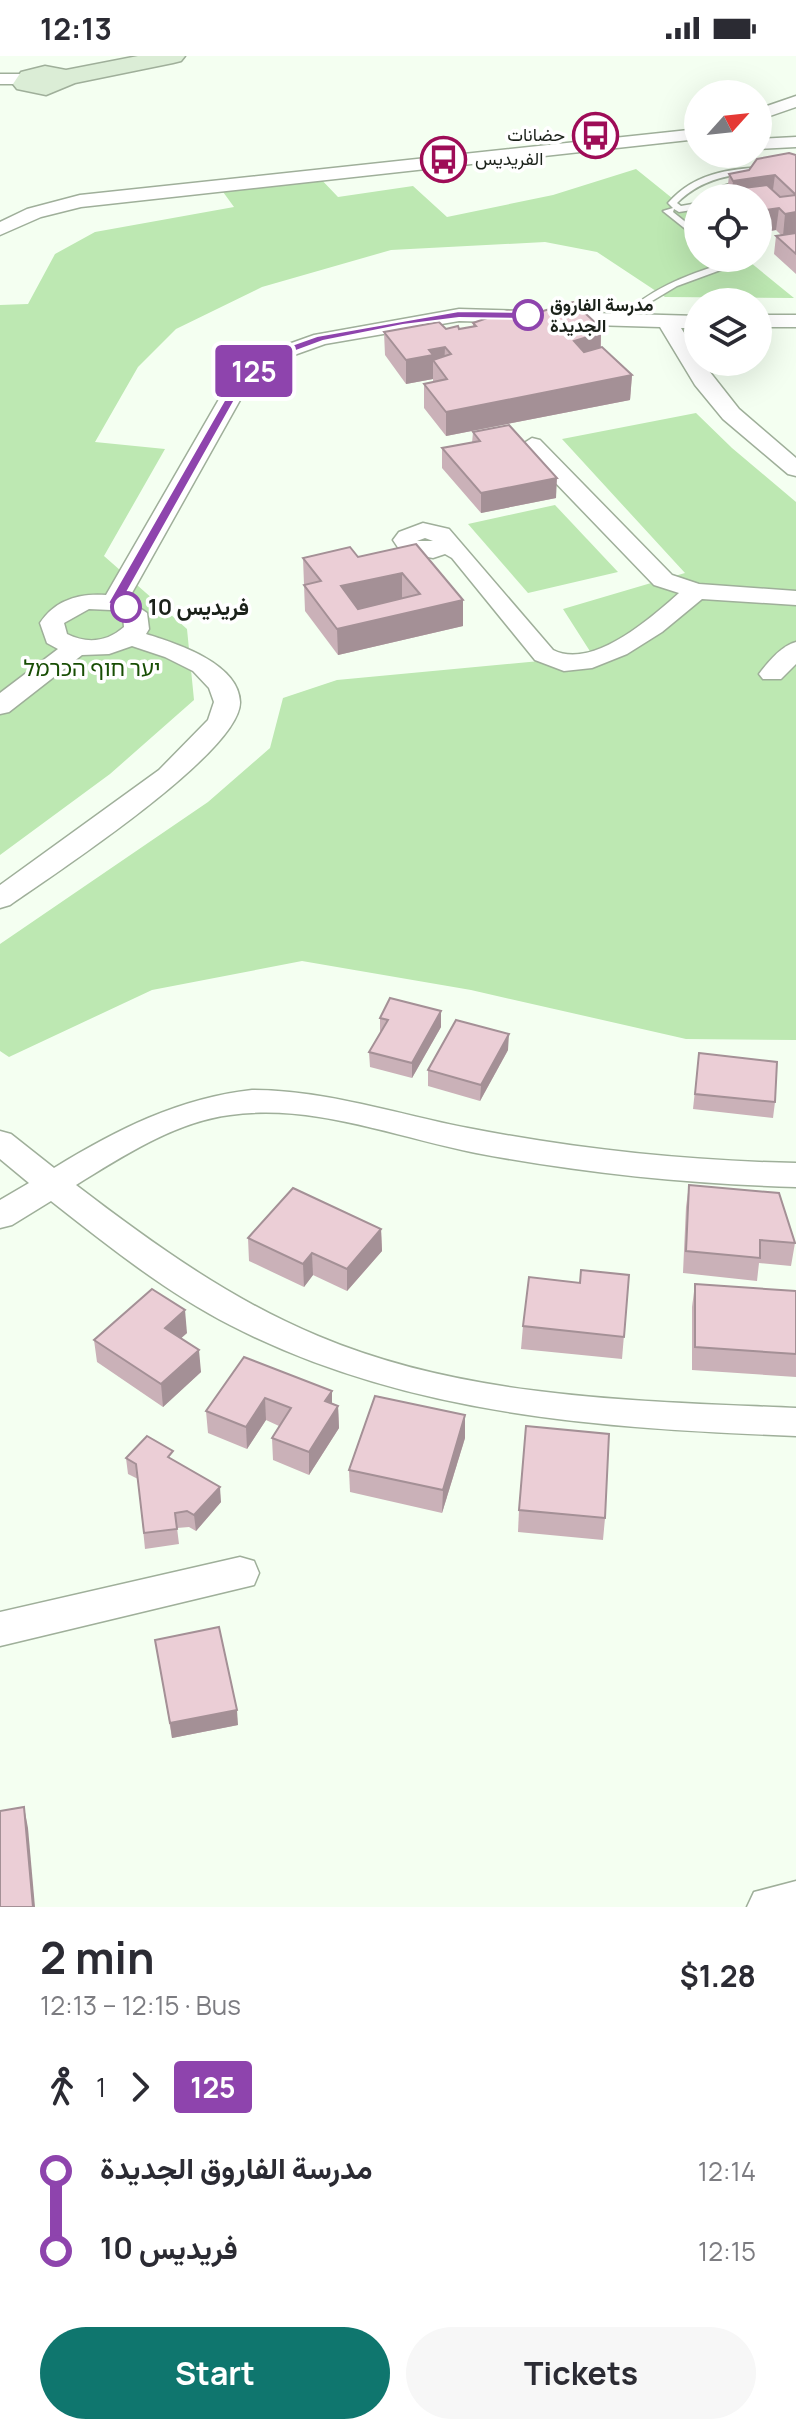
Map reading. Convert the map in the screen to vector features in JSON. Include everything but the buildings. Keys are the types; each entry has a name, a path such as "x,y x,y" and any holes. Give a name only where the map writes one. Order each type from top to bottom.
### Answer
{"street":[{"path":"0,79 173,56"},
{"path":"0,101 47,75"},
{"path":"772,110 796,101"},
{"path":"0,229 34,213 80,201 684,136"},
{"path":"772,143 796,142"},
{"path":"114,603 241,380 276,355 321,339 459,315 684,322"},
{"path":"772,321 796,321"},
{"path":"667,322 703,380 731,414 796,469"},
{"path":"532,445 663,580 696,591 796,598"},
{"path":"446,544 460,553 544,655 562,664 585,661 624,646 696,591"},
{"path":"88,602 114,603 135,613 137,629 130,637 106,647 76,647 56,638 52,623 64,610 88,602"},
{"path":"0,899 170,775 204,744 222,722 228,705 222,688 210,673 173,650 130,637"},
{"path":"0,706 76,647"},
{"path":"772,674 796,650"},
{"path":"0,1216 120,1145 180,1116 228,1104 282,1101 341,1108 417,1129 520,1149 645,1166 796,1175"},
{"path":"0,1142 163,1268 242,1316 338,1358 444,1389 529,1404 637,1415 796,1422"},
{"path":"0,1629 240,1573"},
{"path":"769,1907 796,1902"}],"lane":[{"path":"679,209 672,203 702,178 738,171 796,169"},
{"path":"684,208 667,211 684,225"},
{"path":"623,320 650,296 684,277 702,272"}],"green space":[{"name":"יער חוף הכרמל","path":"636,169 684,208 684,272 762,272 794,298 772,298 772,288 684,288 684,297 665,297 597,252 545,242 391,250 262,287 176,329 138,367 95,442 165,449 104,556 187,629 194,700 110,774 0,855 0,305 28,304 55,254 95,232 234,207 218,185 317,175 338,197 413,186 447,217 553,195"},
{"path":"696,413 796,502 796,1040 686,1039 471,990 302,961 152,990 9,1057 0,1051 0,944 208,802 270,748 283,698 337,680 593,656 563,609 685,573 562,439"},
{"path":"555,505 618,572 528,593 468,524"}],"bus line":[{"name":"125","path":"126,607 114,603 241,380 276,355 321,339 403,322 459,315 528,315"}],"place":[{"name":"حضانات","path":"596,135"},
{"name":"الفريديس","path":"444,159"},
{"name":"مدرسة الفاروق الجديدة","path":"528,315"},
{"name":"فريديس 10","path":"126,607"}]}
